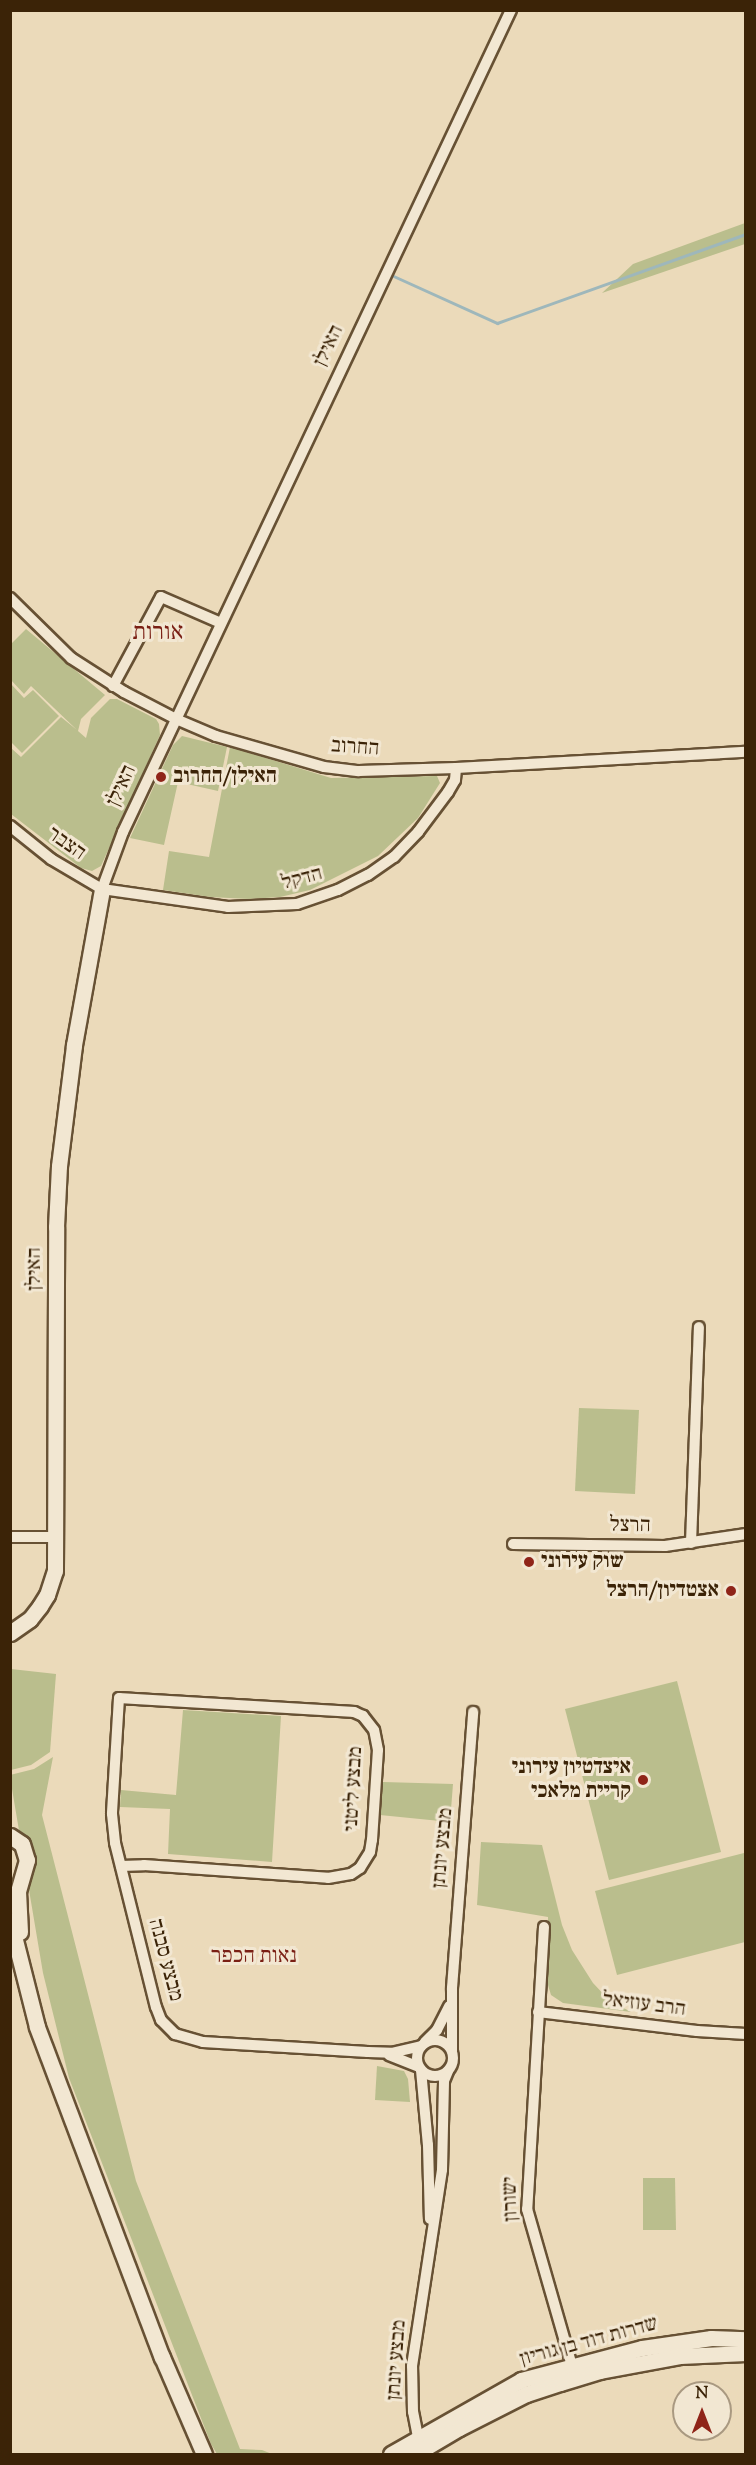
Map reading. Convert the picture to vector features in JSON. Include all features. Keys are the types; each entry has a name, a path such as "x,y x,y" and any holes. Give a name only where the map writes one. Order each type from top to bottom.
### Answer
{"street":[{"name":"האילן","path":"10,1633 30,1619 47,1595 55,1571 56,1237 59,1166 74,1045 102,889 116,849 176,719 511,10"},
{"path":"113,686 161,597 221,623"},
{"name":"החרוב","path":"10,598 71,658 113,686 176,719 216,736 324,767 359,771 456,768 746,752"},
{"name":"הדקל","path":"102,889 228,907 275,906 320,898 368,875 394,857 418,832 448,792 454,780 456,768"},
{"name":"הצבר","path":"10,825 51,859 102,889"},
{"path":"691,1543 699,1327"},
{"name":"הרצל","path":"513,1544 665,1546 746,1534"},
{"path":"10,1537 56,1537"},
{"name":"מבצע ליטני","path":"119,1698 354,1712 363,1716 374,1730 378,1750 372,1840 366,1860 351,1874 328,1878 144,1865 121,1866"},
{"name":"מבצע סבנה","path":"119,1698 112,1814 121,1866 161,2020 175,2034 203,2042 391,2053 423,2044"},
{"name":"מבצע יונתן","path":"452,2051 452,1988 474,1712"},
{"path":"12,1835 26,1852 26,1869 16,1880 24,1970"},
{"path":"10,1920 37,2027 162,2357 204,2454"},
{"name":"ישורון","path":"544,1928 527,2209 574,2372"},
{"name":"מבצע יונתן","path":"423,2044 442,2021 452,1988"},
{"name":"הרב עוזיאל","path":"538,2012 697,2031 746,2034"},
{"path":"441,2040 452,2051 453,2060 448,2071 432,2076 420,2068 416,2056 423,2044 441,2040"},
{"name":"מבצע סבנה","path":"368,2052 397,2057 420,2068"},
{"name":"מבצע יונתן","path":"420,2068 429,2176 427,2273"},
{"name":"מבצע יונתן","path":"420,2446 411,2391 412,2366 442,2170 444,2081 448,2071"},
{"name":"שדרות דוד בן גוריון","path":"391,2454 420,2446 574,2372 678,2342 746,2339"},
{"name":"שדרות דוד בן גוריון","path":"574,2372 680,2356 746,2353"}],"green space":[{"path":"745,223 745,244 602,293 633,264"},
{"path":"26,629 105,695 81,719 78,731 86,738 91,718 110,699 117,699 156,719 159,724 160,735 101,866 92,871 81,868 11,814 11,748 21,757 61,717 77,730 31,686 24,694 11,680 11,644"},
{"path":"11,684 24,698 33,690 59,716 22,753 11,742"},
{"path":"182,736 227,747 218,791 178,782 164,845 130,838 173,745"},
{"path":"230,747 331,778 437,776 440,783 418,818 378,856 310,890 280,897 249,899 210,897 163,890 169,851 209,857"},
{"path":"579,1408 639,1410 635,1494 575,1491"},
{"path":"11,1669 56,1674 50,1752 31,1765 11,1770"},
{"name":"איצדטיון עירוני קריית מלאכי","path":"677,1681 721,1852 609,1880 565,1709"},
{"path":"183,1710 281,1716 272,1862 168,1854 170,1809 120,1807 121,1790 176,1795"},
{"path":"53,1757 42,1815 136,2181 240,2449 262,2450 272,2454 217,2454 211,2444 69,2078 43,1973 10,1775 34,1769"},
{"path":"383,1782 453,1784 450,1822 380,1815"},
{"path":"481,1842 542,1845 562,1925 572,1950 593,1983 609,2000 631,2012 563,2003 551,1995 548,1985 548,1917 477,1905"},
{"path":"744,1853 745,1942 617,1975 595,1891"},
{"path":"377,2066 404,2071 408,2079 410,2102 375,2100"},
{"path":"643,2178 675,2178 676,2230 643,2230"}],"waterway":[{"path":"389,274 497,323 746,234"}],"place":[{"name":"האילן/החרוב","path":"161,777"},
{"name":"שוק עירוני","path":"529,1562"},
{"name":"אצטדיון/הרצל","path":"731,1591"},
{"name":"איצדטיון עירוני קריית מלאכי","path":"643,1780"}],"district":[{"name":"אורות","path":"158,634"},
{"name":"נאות הכפר","path":"254,1958"}]}
